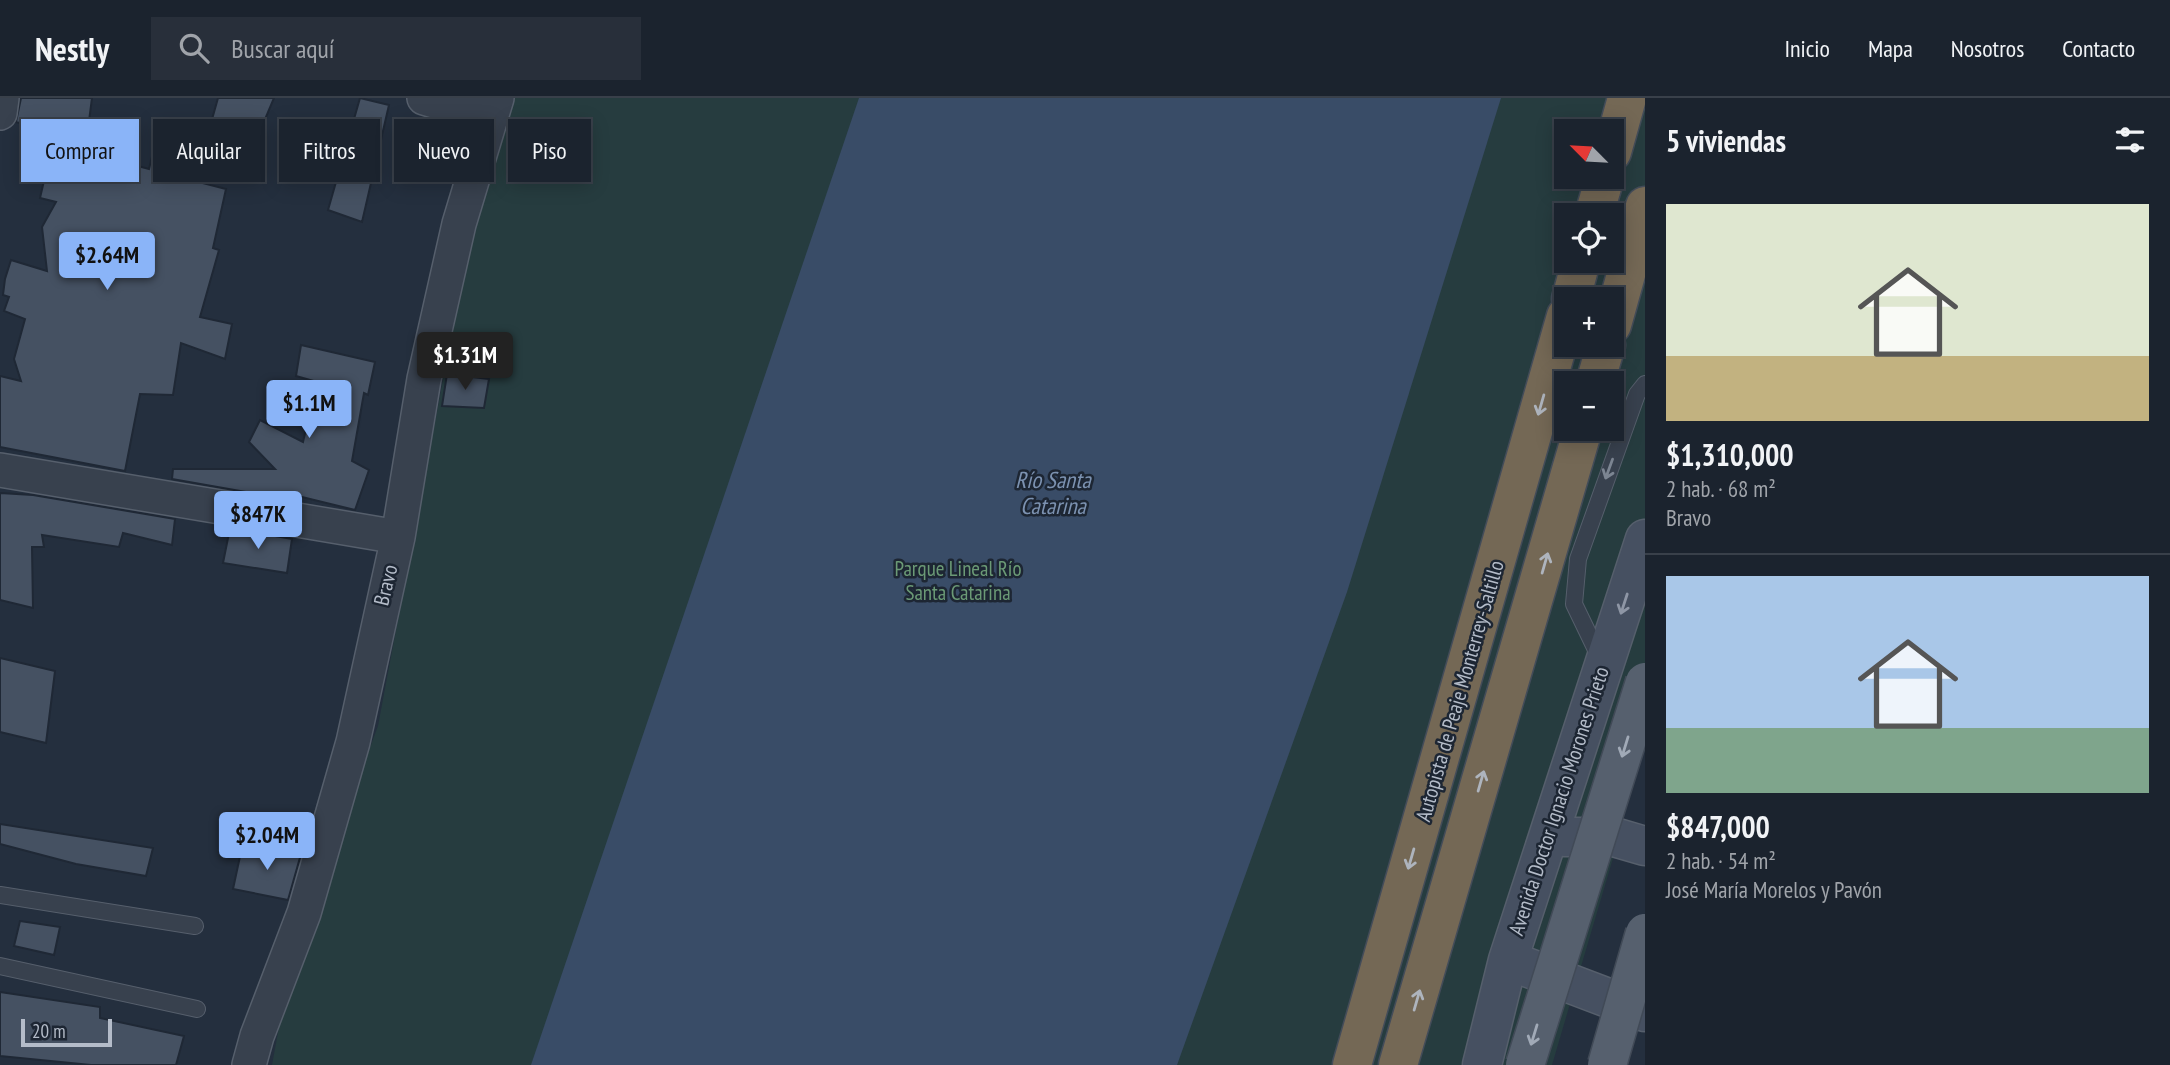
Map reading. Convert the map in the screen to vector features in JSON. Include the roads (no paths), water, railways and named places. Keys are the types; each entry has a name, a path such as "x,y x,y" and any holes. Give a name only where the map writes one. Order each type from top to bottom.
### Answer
{"highway":[{"path":"1621,119 1627,98"},
{"path":"1623,287 1645,206"},
{"name":"Autopista de Peaje Monterrey-Saltillo","path":"1352,1065 1554,357"},
{"path":"1398,1065 1580,441"}],"main road":[{"name":"Avenida Doctor Ignacio Morones Prieto","path":"1482,1065 1508,960 1645,540"},
{"path":"1601,673 1645,704"},
{"path":"1525,1065 1645,682"},
{"path":"1548,838 1614,837 1645,846"},
{"path":"1607,1065 1645,933"},
{"path":"1508,960 1645,1012"}],"street":[{"path":"0,113 2,98"},
{"path":"425,98 493,108"},
{"name":"Bravo","path":"249,1065 257,1036 304,913 353,743 398,537 424,379 459,224 493,108"},
{"path":"0,470 398,537"}],"lane":[{"path":"1601,673 1574,604 1578,559 1637,394 1645,384"},
{"path":"0,895 195,926"},
{"path":"0,966 197,1009"}],"water":[{"name":"Río Santa Catarina","path":"859,98 1501,98 1347,592 1177,1065 531,1065"}],"park label":[{"name":"Parque Lineal Río Santa Catarina","path":"958,581"}]}
